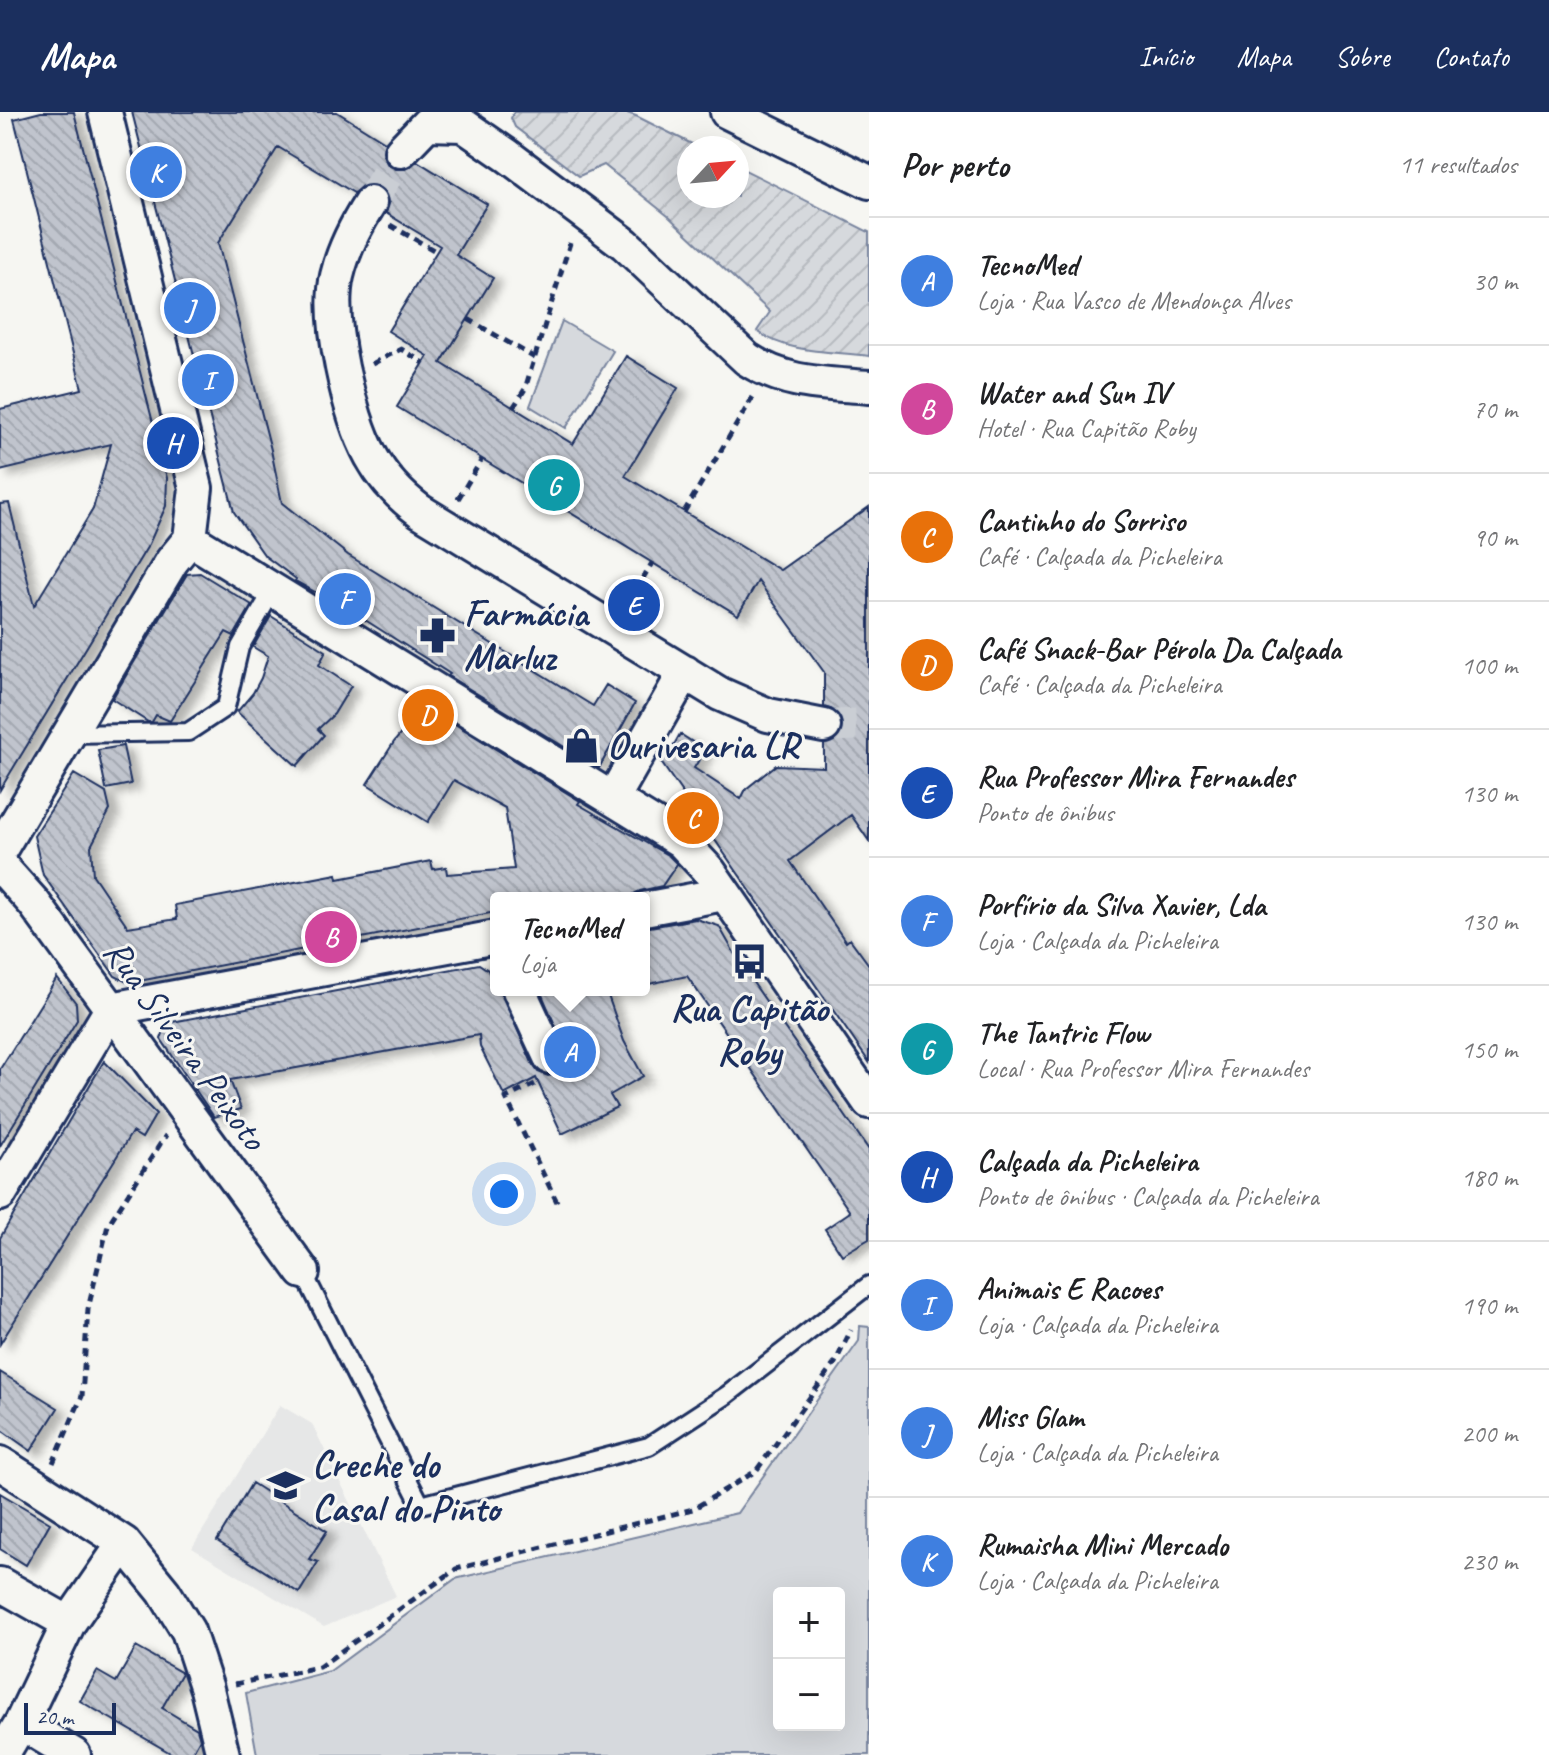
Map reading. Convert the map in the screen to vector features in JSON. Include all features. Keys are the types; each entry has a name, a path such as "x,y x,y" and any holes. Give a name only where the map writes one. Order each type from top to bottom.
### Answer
{"street":[{"path":"0,850 172,561 190,539 196,488 105,112"},
{"path":"727,112 869,182"},
{"path":"401,151 428,118 467,118 625,244 747,359 784,378 869,387"},
{"path":"368,206 345,250 336,278 333,306 335,332 359,429 370,455 386,480 403,499 442,525 720,694 768,715 824,726"},
{"path":"190,539 681,841 701,861 869,1102"},
{"path":"613,798 685,672"},
{"name":"Rua Silveira Peixoto","path":"0,865 34,903 303,1272"},
{"path":"650,908 724,894"},
{"path":"0,1194 111,1009 490,939"},
{"path":"522,996 550,1057"},
{"path":"0,1463 124,1543 164,1592 188,1631 207,1689 223,1755"},
{"path":"2,1755 21,1723 69,1623 124,1543"},
{"path":"0,1584 69,1623"},
{"path":"21,1723 74,1755"}],"lane":[{"path":"67,734 188,732 226,707 240,647 273,590"},
{"path":"303,1272 421,1505 649,1446 727,1395 869,1285"}],"path":[{"path":"368,206 437,252"},
{"path":"513,408 525,389 580,211"},
{"path":"468,319 535,358"},
{"path":"345,377 401,349 424,363"},
{"path":"684,512 744,415 766,371"},
{"path":"442,525 482,459"},
{"path":"611,628 652,563"},
{"path":"550,1057 542,1080 506,1098 557,1202"},
{"path":"41,1490 82,1396 88,1309 108,1225 183,1108"},
{"path":"207,1689 319,1667 456,1569 693,1509 756,1471 835,1363 856,1321"}],"shaded area":[{"path":"514,112 624,112 677,136 677,208 749,208 749,172 869,232 869,356 796,348 757,331 770,312 668,216 604,165 579,176 515,127 511,118"},
{"path":"562,321 613,351 566,428 530,406"},
{"path":"860,1326 869,1327 869,1755 257,1755 246,1693 330,1671 455,1579 737,1513 859,1341"},
{"name":"Creche do Casal do Pinto","path":"280,1405 312,1424 396,1596 324,1627 192,1548"}],"building":[{"path":"41,112 74,112 167,478 166,506 149,544 0,790 0,504 9,503 34,606 93,509 111,444 0,471 0,409 82,389 14,119"},
{"path":"132,112 337,112 385,142 383,155 388,165 405,169 417,161 487,204 456,255 493,278 441,363 573,444 626,356 678,388 625,476 780,570 869,507 869,841 851,815 790,861 846,942 850,939 869,965 869,1062 658,758 664,748 670,752 680,734 705,750 694,768 741,799 746,789 776,765 824,767 824,744 839,738 843,729 842,719 836,711 824,707 824,672 758,581 738,615 397,407 428,356 388,331 440,246 386,213 389,204 387,195 379,187 370,184 354,193 278,147 218,243 282,503 348,555 593,706 606,685 635,703 599,768 448,676 450,674 362,618 295,581 265,556 234,512"},
{"path":"200,573 252,605 234,636 226,632 170,721 156,715 152,722 148,722 112,699 187,574"},
{"path":"271,616 326,651 319,665 351,686 334,714 318,729 324,735 297,766 237,712 261,678 268,656 253,647"},
{"path":"424,705 580,801 578,804 669,856 677,864 662,886 638,892 490,892 490,913 129,983 115,976 43,875 34,836 74,774 106,793 110,810 91,846 93,875 128,927 177,919 175,905 337,874 338,879 431,861 433,869 446,867 447,874 514,869 505,808 454,780 428,822 367,784 394,742"},
{"path":"123,746 131,784 106,789 98,750"},
{"path":"696,919 719,926 741,965 869,1150 869,1239 842,1255 825,1229 850,1212 687,976 650,984 650,927"},
{"path":"479,964 490,975 490,996 503,996 538,1072 548,1076 557,1074 565,1069 569,1058 543,996 608,996 624,1041 643,1076 610,1095 617,1107 562,1134 536,1078 504,1095 480,1047 479,1035 230,1080 241,1109 214,1117 161,1039 167,1023"},
{"path":"57,978 76,1003 77,1020 0,1146 0,1069"},
{"path":"104,1061 156,1114 142,1138 132,1132 0,1344 0,1238"},
{"path":"0,1372 58,1408 31,1451 0,1429"},
{"path":"252,1483 327,1531 309,1559 318,1562 299,1593 217,1541"},
{"path":"0,1493 50,1523 26,1565 0,1549"},
{"path":"136,1647 182,1673 162,1708 197,1729 200,1739 191,1755 174,1755 80,1701 97,1671 116,1682"}],"tunnel":[{"path":"370,203 401,151"},
{"path":"824,726 869,724"}],"place":[{"name":"Rumaisha Mini Mercado","path":"156,172"},
{"name":"Miss Glam","path":"190,308"},
{"name":"Animais E Racoes","path":"208,380"},
{"name":"Calçada da Picheleira","path":"173,443"},
{"name":"The Tantric Flow","path":"554,485"},
{"name":"Porfírio da Silva Xavier, Lda","path":"345,599"},
{"name":"Rua Professor Mira Fernandes","path":"634,605"},
{"name":"Farmácia Marluz","path":"438,635"},
{"name":"Café Snack-Bar Pérola Da Calçada","path":"428,715"},
{"name":"Ourivesaria LR","path":"581,745"},
{"name":"Cantinho do Sorriso","path":"693,818"},
{"name":"Water and Sun IV","path":"331,937"},
{"name":"Rua Capitão Roby","path":"749,962"},
{"name":"TecnoMed","path":"570,1052"},
{"name":"Creche do Casal do Pinto","path":"286,1486"}]}
